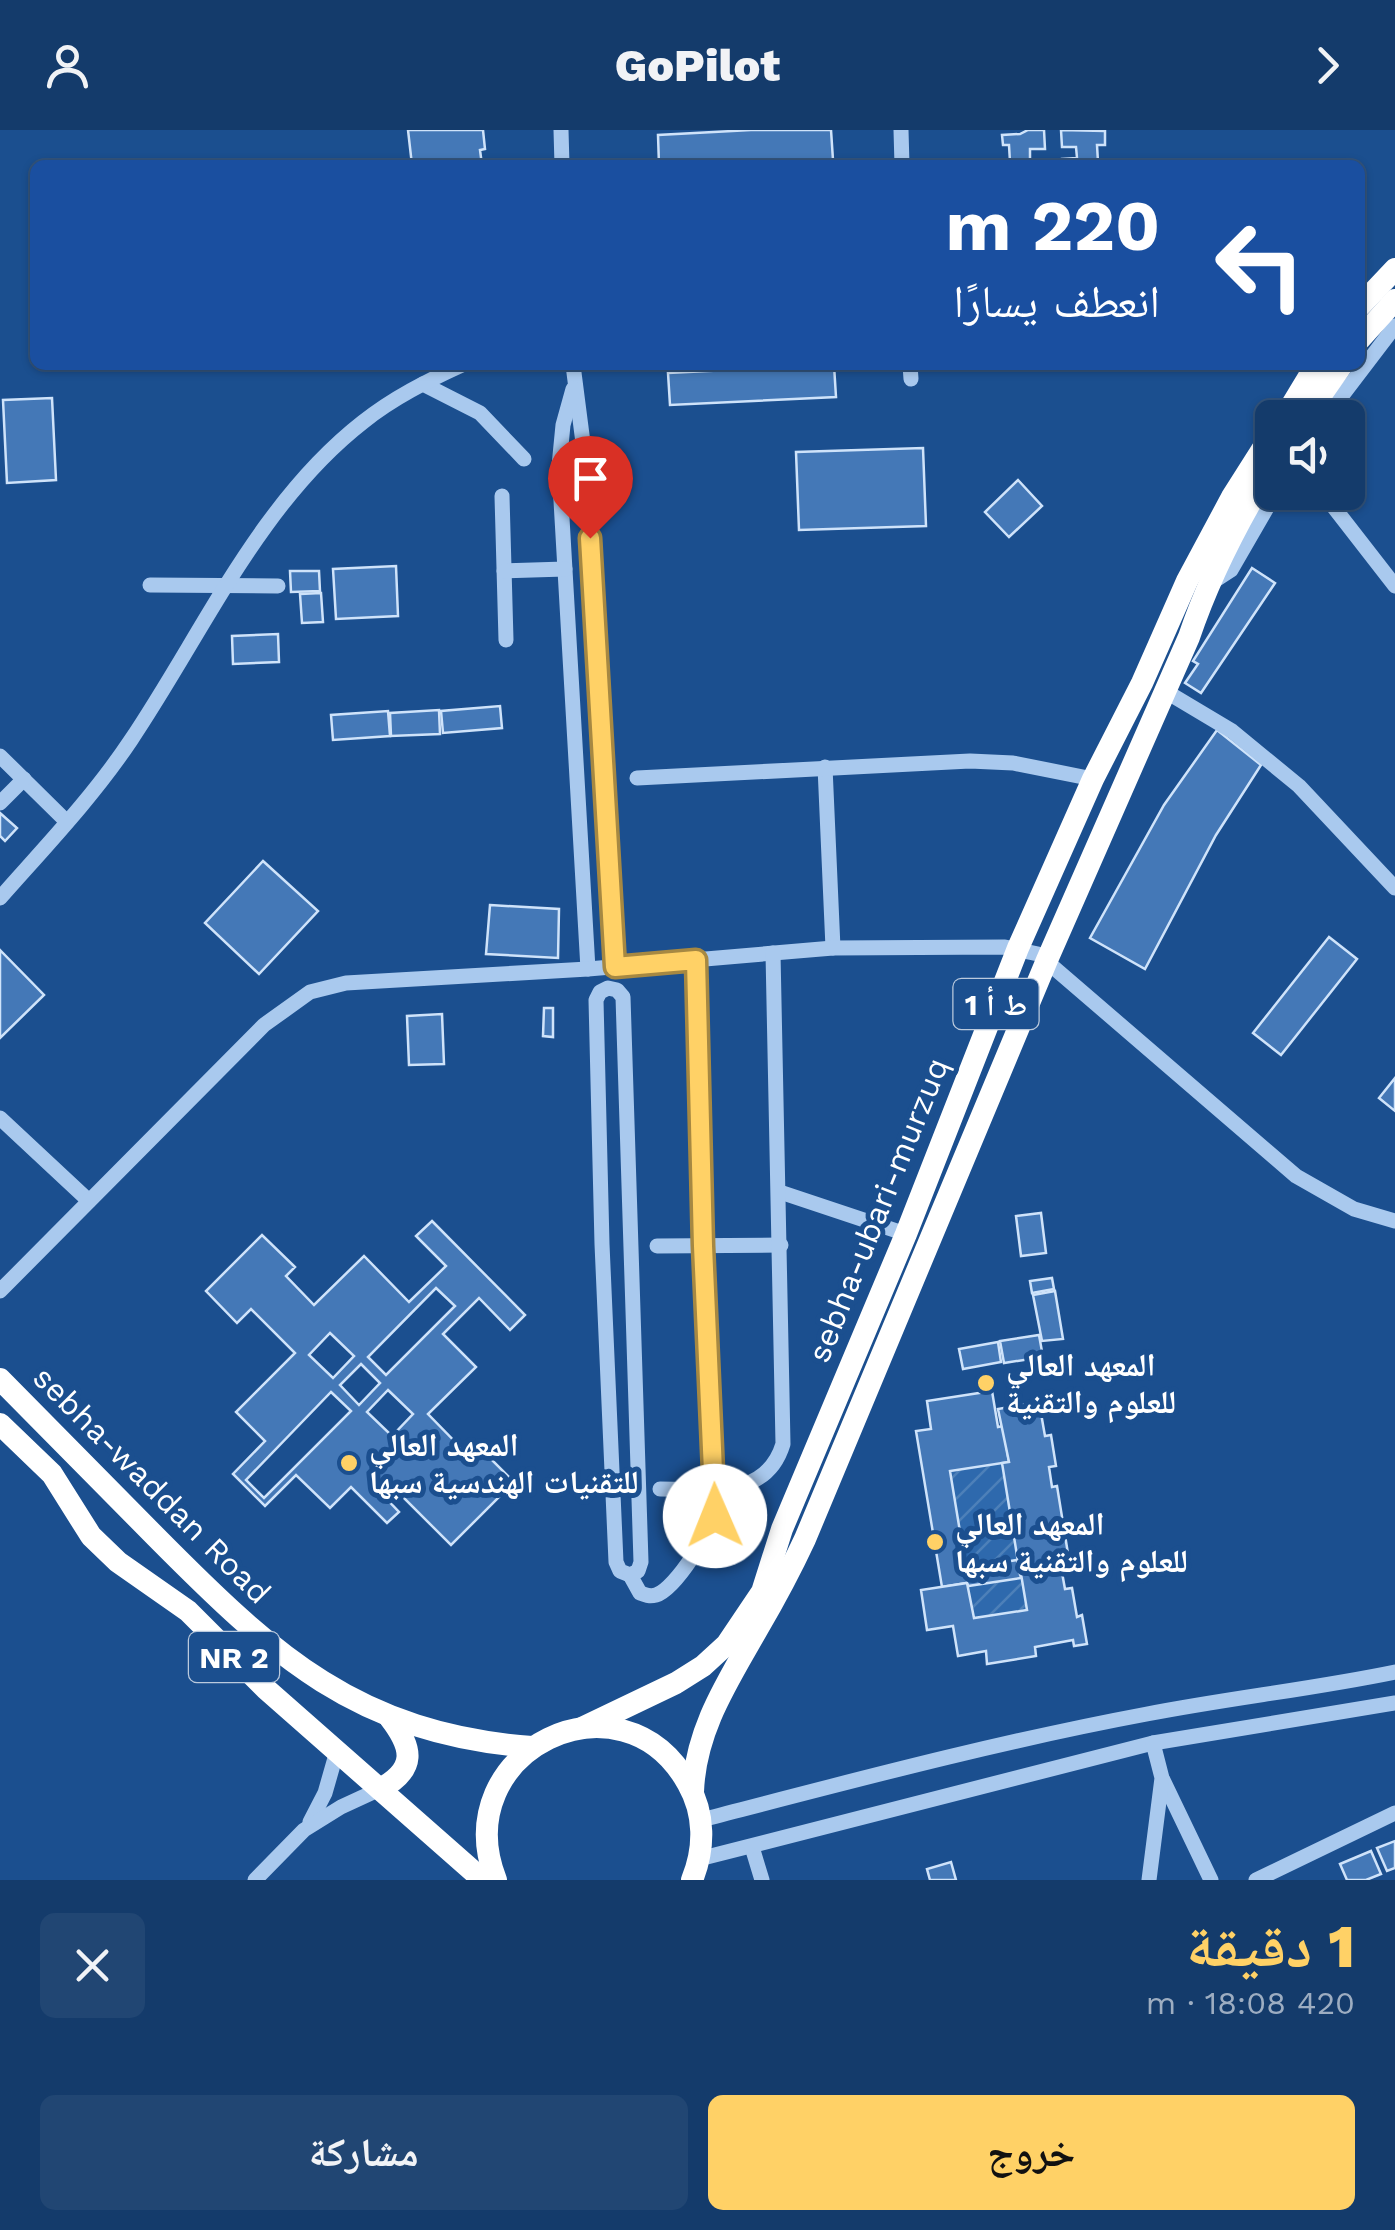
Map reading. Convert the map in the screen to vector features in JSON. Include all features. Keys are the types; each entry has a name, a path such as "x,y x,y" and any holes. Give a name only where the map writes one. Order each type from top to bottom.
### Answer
{"highway":[{"path":"1365,301 1395,269"},
{"path":"1365,333 1395,300"},
{"path":"1295,400 1313,370"},
{"path":"1318,400 1339,370"},
{"name":"sebha-ubari-murzuq","path":"532,1747 641,1701 703,1666 768,1596 782,1529 906,1234 1018,948 1093,779 1196,565 1255,461"},
{"name":"sebha-ubari-murzuq","path":"693,1792 697,1752 712,1710 768,1596 805,1539 1047,960 1190,637 1207,584 1255,494"},
{"name":"sebha-waddan Road","path":"0,1379 248,1628 330,1688 390,1718 464,1740 532,1747"},
{"name":"NR 2","path":"0,1424 60,1484 91,1536 134,1576 188,1612 266,1689 483,1880"},
{"path":"380,1790 401,1775 408,1754 402,1734 390,1718"},
{"path":"582,1728 627,1732 654,1746 677,1766 693,1792 701,1820 696,1870"},
{"path":"496,1880 487,1849 488,1816 498,1784 532,1747"}],"street":[{"path":"560,130 562,160"},
{"path":"901,130 902,160"},
{"path":"1365,365 1395,326"},
{"path":"1,895 67,822 139,728 228,584 278,512 324,458 360,424 451,370"},
{"path":"573,370 585,443 615,967"},
{"path":"1339,400 1362,370"},
{"path":"422,384 480,413 524,459"},
{"path":"574,385 559,456 588,969"},
{"path":"502,496 506,640"},
{"path":"1207,584 1222,579 1231,570 1266,510"},
{"path":"1336,510 1395,586"},
{"path":"563,539 590,538"},
{"path":"504,571 565,569"},
{"path":"150,585 278,586"},
{"path":"572,682 597,682"},
{"path":"1166,691 1232,731 1299,786 1395,888"},
{"path":"0,756 67,822"},
{"path":"638,778 984,761 1093,779"},
{"path":"825,767 833,948"},
{"path":"0,802 24,779"},
{"path":"0,1291 264,1025 310,992 369,981 588,969 833,948 1018,948 1047,960 1296,1176 1354,1209 1395,1222"},
{"path":"660,1490 738,1488 759,1480 775,1464 784,1444 773,953"},
{"path":"630,1575 640,1593 652,1596 663,1591 706,1536 717,1508 703,1246 696,960"},
{"path":"608,988 622,996 632,1244 641,1562 638,1571 630,1575 620,1572 616,1562 602,1244 596,1000 608,988"},
{"path":"0,1118 90,1201"},
{"path":"780,1192 906,1234"},
{"path":"602,1244 632,1244"},
{"path":"656,1246 781,1245"},
{"path":"701,1820 1050,1734 1395,1672"},
{"path":"696,1870 752,1847 1058,1765 1153,1743 1395,1703"},
{"path":"1050,1734 1058,1765"},
{"path":"1153,1743 1162,1778 1211,1880"},
{"path":"304,1830 325,1792 337,1752"},
{"path":"1148,1880 1162,1778"},
{"path":"255,1880 304,1830 341,1807 380,1790"},
{"path":"1256,1880 1395,1813"},
{"path":"752,1847 762,1880"}],"shaded area":[{"path":"1002,1463 1017,1560 966,1568 950,1471"},
{"path":"1021,1578 1027,1610 974,1618 968,1586"}],"building":[{"path":"408,130 483,130 485,149 480,150 481,160 411,160"},
{"path":"831,130 833,160 659,160 658,135"},
{"path":"1044,130 1045,149 1030,149 1030,160 1010,160 1009,145 1003,145 1002,135"},
{"path":"1061,130 1105,131 1105,145 1097,145 1098,160 1062,160 1077,158 1076,147 1062,147"},
{"path":"834,370 836,397 670,405 668,373"},
{"path":"52,398 56,480 7,483 3,400"},
{"path":"923,448 926,526 799,530 796,452"},
{"path":"1018,480 1042,506 1009,537 985,512"},
{"path":"396,566 398,616 336,619 333,569"},
{"path":"1252,568 1275,583 1201,693 1185,683 1198,664 1193,661"},
{"path":"290,571 319,571 320,591 291,592"},
{"path":"321,593 323,622 302,623 300,594"},
{"path":"278,634 279,662 233,664 232,636"},
{"path":"500,706 502,728 443,733 441,711"},
{"path":"439,710 440,734 391,736 390,713"},
{"path":"388,711 390,736 333,740 331,715"},
{"path":"1217,730 1261,765 1216,835 1145,969 1090,938 1164,805"},
{"path":"0,813 17,828 5,841 0,836"},
{"path":"263,861 318,911 259,974 205,923"},
{"path":"490,905 559,909 558,958 486,954"},
{"path":"1329,937 1357,959 1281,1055 1253,1033"},
{"path":"0,950 44,995 0,1038"},
{"path":"544,1008 553,1008 553,1037 543,1036"},
{"path":"442,1014 444,1064 409,1065 407,1016"},
{"path":"1395,1078 1395,1111 1379,1098"},
{"path":"1041,1213 1046,1253 1021,1256 1016,1216"},
{"path":"432,1221 525,1315 510,1330 479,1298 443,1334 476,1367 428,1414 468,1455 477,1445 514,1482 451,1545 390,1484 381,1493 399,1512 387,1523 351,1487 330,1508 296,1475 265,1506 233,1474 265,1441 236,1412 295,1353 251,1309 237,1323 206,1291 262,1235 295,1267 286,1276 314,1305 364,1256 409,1302 446,1266 416,1236","holes":["436,1288 455,1306 386,1375 368,1357","330,1333 354,1356 333,1378 309,1355","361,1364 380,1383 359,1405 340,1385","388,1390 413,1414 392,1436 367,1412","331,1392 351,1411 264,1498 246,1480"]},
{"path":"1052,1278 1054,1289 1032,1293 1030,1281"},
{"path":"1055,1291 1063,1339 1042,1341 1033,1295"},
{"path":"1039,1335 1043,1357 1004,1363 1000,1341"},
{"path":"998,1342 1001,1362 963,1369 959,1349"},
{"path":"992,1391 1009,1462 950,1471 966,1568 1017,1560 1021,1578 942,1587 916,1431 931,1429 927,1401"},
{"path":"1039,1402 1045,1436 1051,1435 1056,1466 1049,1467 1052,1487 1057,1486 1070,1566 1020,1574 1002,1463 1009,1462 998,1409"},
{"path":"1061,1567 1065,1589 1072,1588 1077,1617 1082,1615 1087,1644 1074,1646 1073,1640 1035,1647 1036,1656 987,1664 986,1651 958,1656 953,1626 927,1630 921,1590 967,1583 974,1618 1027,1610 1021,1574"},
{"path":"1395,1841 1395,1868 1387,1871 1377,1848"},
{"path":"1371,1851 1381,1874 1366,1880 1347,1880 1340,1864"},
{"path":"951,1862 956,1880 930,1880 927,1869"}],"place":[{"name":"المعهد العالي للعلوم والتقنية","path":"986,1383"},
{"name":"المعهد العالي للتقنيات الهندسية سبها","path":"349,1463"},
{"name":"المعهد العالي للعلوم والتقنية سبها","path":"935,1542"}],"route":[{"path":"590,538 615,967 696,960 715,1516"}]}
